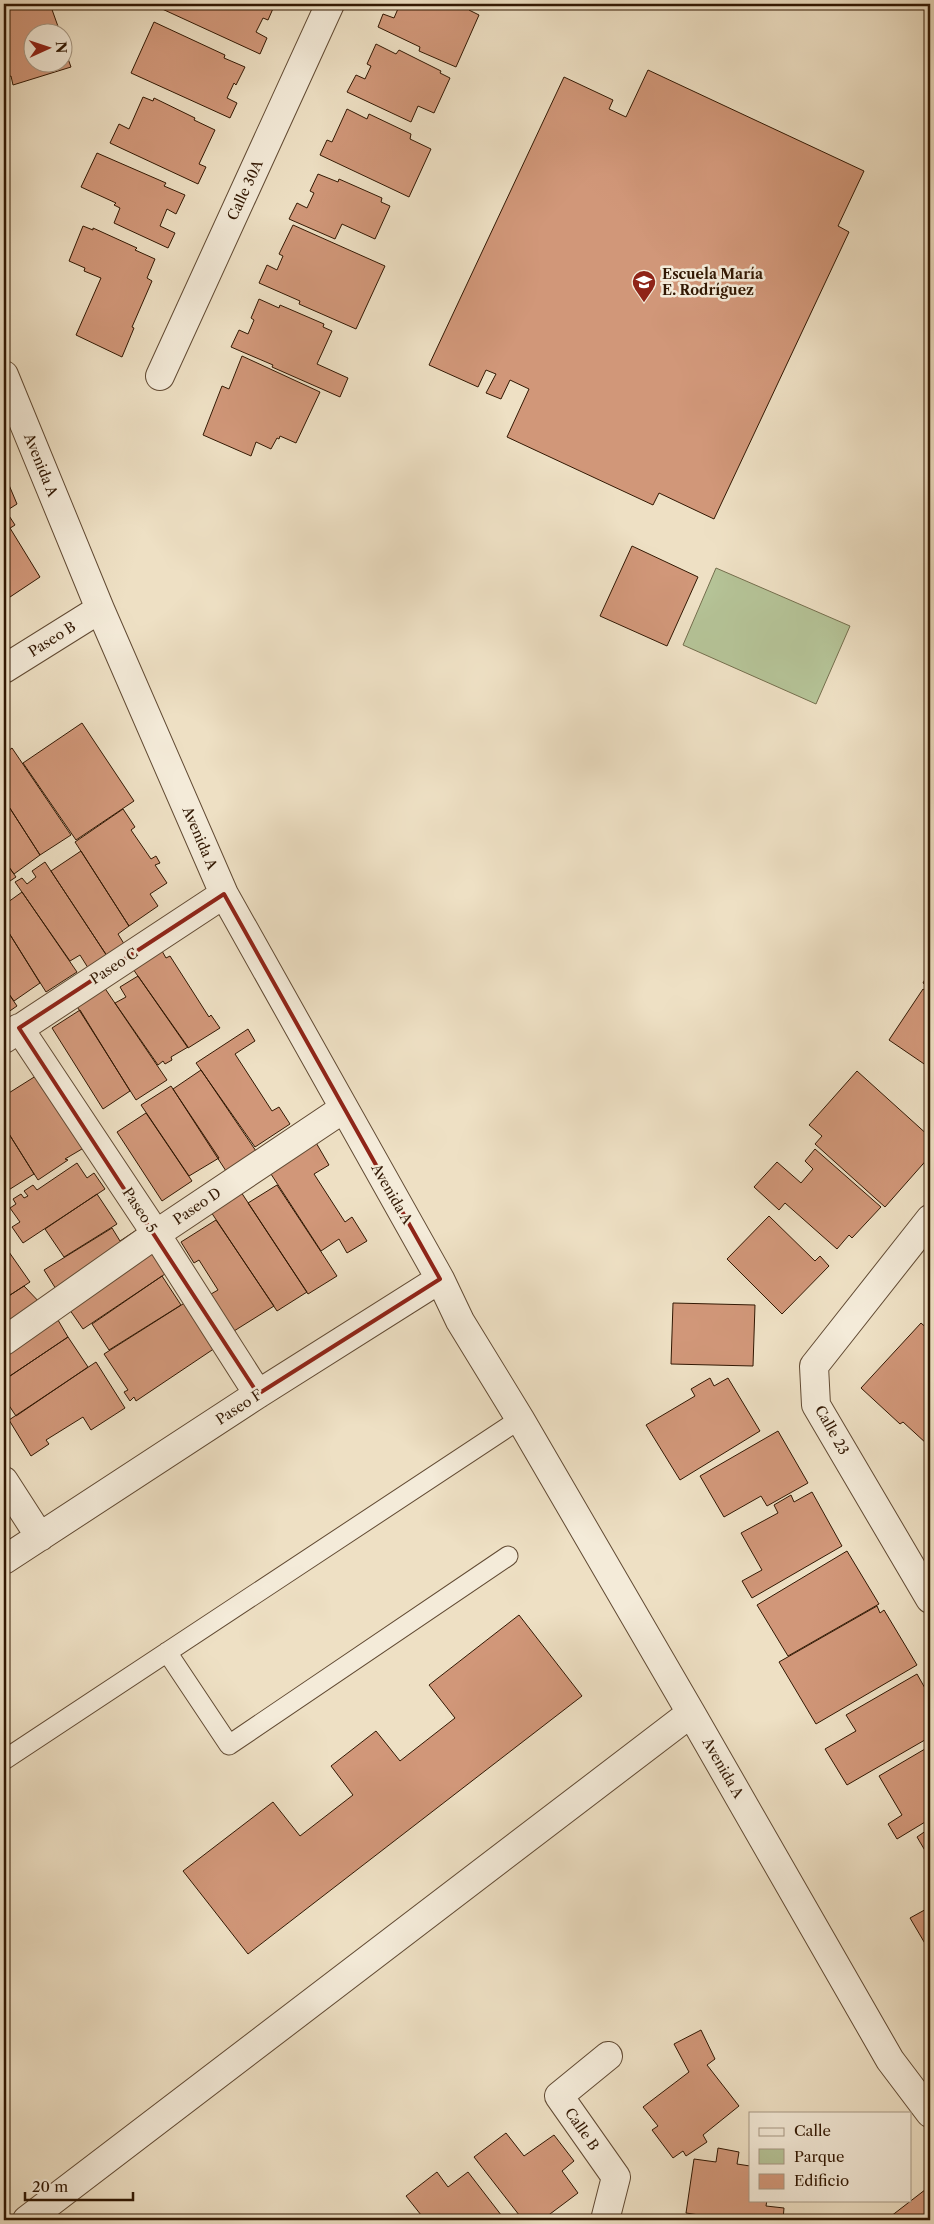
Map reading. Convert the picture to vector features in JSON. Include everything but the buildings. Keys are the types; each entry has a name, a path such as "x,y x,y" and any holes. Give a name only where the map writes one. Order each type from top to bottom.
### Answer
{"street":[{"name":"Calle 30A","path":"160,376 330,4"},
{"name":"Avenida A","path":"4,375 100,609 224,894 440,1279 460,1321 520,1419 890,2060 930,2113"},
{"name":"Paseo B","path":"4,669 100,609"},
{"name":"Paseo C","path":"12,1033 224,894"},
{"name":"Paseo 5","path":"12,1033 156,1234 258,1394"},
{"name":"Paseo D","path":"4,1341 156,1234 343,1109"},
{"name":"Calle 23","path":"930,1219 814,1366 816,1404 930,1599"},
{"name":"Paseo F","path":"4,1560 258,1394 440,1279"},
{"path":"4,1481 40,1536"},
{"path":"27,2220 691,1713"},
{"name":"Calle B","path":"604,2220 616,2176 559,2096 608,2056"}],"lane":[{"path":"4,1760 520,1419"},
{"path":"167,1652 229,1745 508,1556"}],"highlighted area":[{"path":"224,894 440,1279 258,1394 19,1028"}],"green space":[{"path":"716,568 850,626 816,704 683,645"}],"place":[{"name":"Escuela María E. Rodríguez","path":"644,303"}]}
